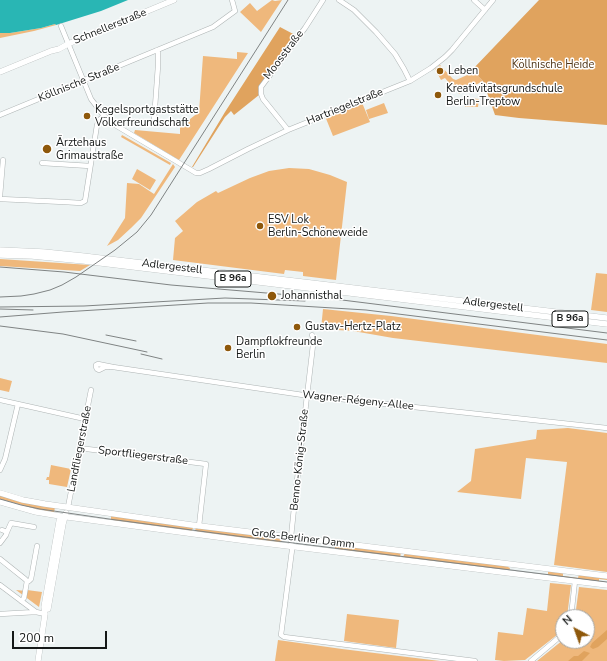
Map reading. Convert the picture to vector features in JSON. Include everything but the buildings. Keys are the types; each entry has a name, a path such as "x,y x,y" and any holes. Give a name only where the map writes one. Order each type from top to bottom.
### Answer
{"main road":[{"name":"Schnellerstraße","path":"0,72 51,51 57,46 68,44 174,0"},
{"name":"B 96a","path":"0,250 53,253 84,259"},
{"path":"32,256 52,256 53,253"},
{"name":"B 96a","path":"0,255 84,259"},
{"name":"Adlergestell","path":"84,259 534,313 607,324"},
{"name":"Adlergestell","path":"534,313 607,318"},
{"name":"Groß-Berliner Damm","path":"0,493 33,502 199,526 607,576"},
{"name":"Groß-Berliner Damm","path":"0,502 36,512 63,516 607,585"},
{"path":"38,661 45,614 50,600 63,524 63,516 68,507"}],"street":[{"name":"Köllnische Straße","path":"0,115 214,27 235,11 232,0"},
{"name":"Moosstraße","path":"288,130 263,99 261,87 305,28 323,0"},
{"path":"339,0 354,10 396,54 410,81"},
{"path":"474,0 485,10"},
{"name":"Hartriegelstraße","path":"104,116 115,125 191,170 200,173 288,130 410,81 445,57 494,0"},
{"path":"4,160 0,198 81,203 86,201 97,125 99,120 104,116 93,103 61,26"},
{"path":"154,120 158,66 157,50"},
{"path":"42,163 90,166"},
{"name":"Benno-König-Straße","path":"312,335 314,340 281,634 282,636 475,661"},
{"name":"Wagner-Régeny-Allee","path":"109,366 307,395 607,428"},
{"name":"Landfliegerstraße","path":"68,507 91,390"},
{"path":"0,400 85,419"},
{"path":"0,470 6,455 18,404"},
{"name":"Sportfliegerstraße","path":"79,448 206,464 199,526"},
{"path":"0,453 6,455"},
{"path":"0,543 6,535 4,531 11,523 34,527"},
{"path":"21,601 24,598 27,581 31,578 37,546"},
{"path":"0,559 27,581"},
{"path":"572,609 575,581"},
{"path":"0,585 36,612"},
{"path":"0,614 36,612 45,614"},
{"path":"531,661 555,641"}],"shaded area":[{"path":"272,0 282,0 261,32 240,12 250,3 257,11"},
{"path":"56,25 34,31 0,38 0,33 10,33 41,28"},
{"path":"237,52 248,53 179,160 134,133 135,130 180,134 180,123 185,123 199,112 203,56 237,59"},
{"path":"440,65 453,79 456,80 474,72 483,81 459,94 453,84 450,84 445,78 441,80 435,69"},
{"path":"466,98 479,99 478,107 465,107"},
{"path":"384,103 388,113 369,119 366,110"},
{"path":"362,104 370,122 333,136 325,116"},
{"path":"122,135 171,163 170,165 121,137"},
{"path":"173,164 175,167 141,218 118,240 107,246 125,218 127,183 139,184 154,194"},
{"name":"ESV Lok Berlin-Schöneweide","path":"289,168 309,169 347,182 336,280 303,276 303,272 285,270 284,274 173,260 175,238 183,231 175,221 197,202 216,191 218,193 250,178 269,171"},
{"path":"137,169 156,180 150,190 132,179"},
{"path":"0,259 90,265 80,271 0,266"},
{"path":"596,273 607,274 607,312 591,310"},
{"path":"323,309 391,316 607,344 607,363 393,338 353,331 321,329"},
{"path":"0,378 12,381 9,392 0,390"},
{"path":"568,428 607,433 607,572 554,565 567,462 526,458 521,499 457,492 471,481 475,449 536,439 537,430"},
{"path":"51,465 71,469 67,487 49,484 49,480 46,480 47,477 49,477"},
{"path":"0,495 55,507 54,513 0,501"},
{"path":"111,515 191,526 191,528 193,528 191,532 111,521"},
{"path":"196,527 282,538 281,543 197,533 197,531 195,531"},
{"path":"335,546 401,552 400,558 335,550"},
{"path":"405,553 508,566 510,568 509,571 405,559 405,557 403,557"},
{"path":"548,571 563,572 563,576 578,578 579,574 607,578 607,580 599,579 599,581 603,581 602,583 548,576"},
{"path":"550,583 571,585 568,609 555,609 555,636 525,660 495,660 498,632 523,635 527,608 547,611"},
{"path":"579,587 607,590 607,661 537,661 555,646 555,649 595,649 595,609 576,609"},
{"path":"16,590 42,592 39,607"},
{"path":"347,614 399,620 396,648 344,641"},
{"path":"278,640 342,649 440,661 275,661"}],"green space":[{"name":"Köllnische Heide","path":"539,0 607,0 607,125 495,115 483,81 472,70"},
{"path":"280,27 297,36 262,82 259,95 234,115 231,111 225,117 192,167 225,112"},
{"path":"607,630 607,639 595,648 595,640"},
{"path":"584,651 590,653 582,661 568,661 574,656 578,656"}],"water":[{"path":"0,0 128,0 101,11 56,25 10,33 0,33"}],"tram line":[{"path":"0,297 34,294 62,285 115,250 137,232 151,215 288,0"},
{"path":"0,267 64,272 171,285 326,298 607,333"},
{"path":"0,307 84,306 225,298 305,301"},
{"path":"0,499 40,509 109,519 607,582"}],"railway":[{"path":"0,317 208,303 251,303 366,310 607,340"},
{"path":"0,309 33,310"},
{"path":"0,326 63,334 147,352"},
{"path":"106,335 136,341"},
{"path":"141,354 162,359"}],"place":[{"name":"Leben","path":"440,71"},
{"name":"Kreativitätsgrundschule Berlin-Treptow","path":"438,95"},
{"name":"Kegelsportgaststätte Völkerfreundschaft","path":"87,116"},
{"name":"Ärztehaus Grimaustraße","path":"47,149"},
{"name":"ESV Lok Berlin-Schöneweide","path":"260,226"},
{"name":"Johannisthal","path":"272,296"},
{"name":"Gustav-Hertz-Platz","path":"297,327"},
{"name":"Dampflokfreunde Berlin","path":"228,348"}]}
